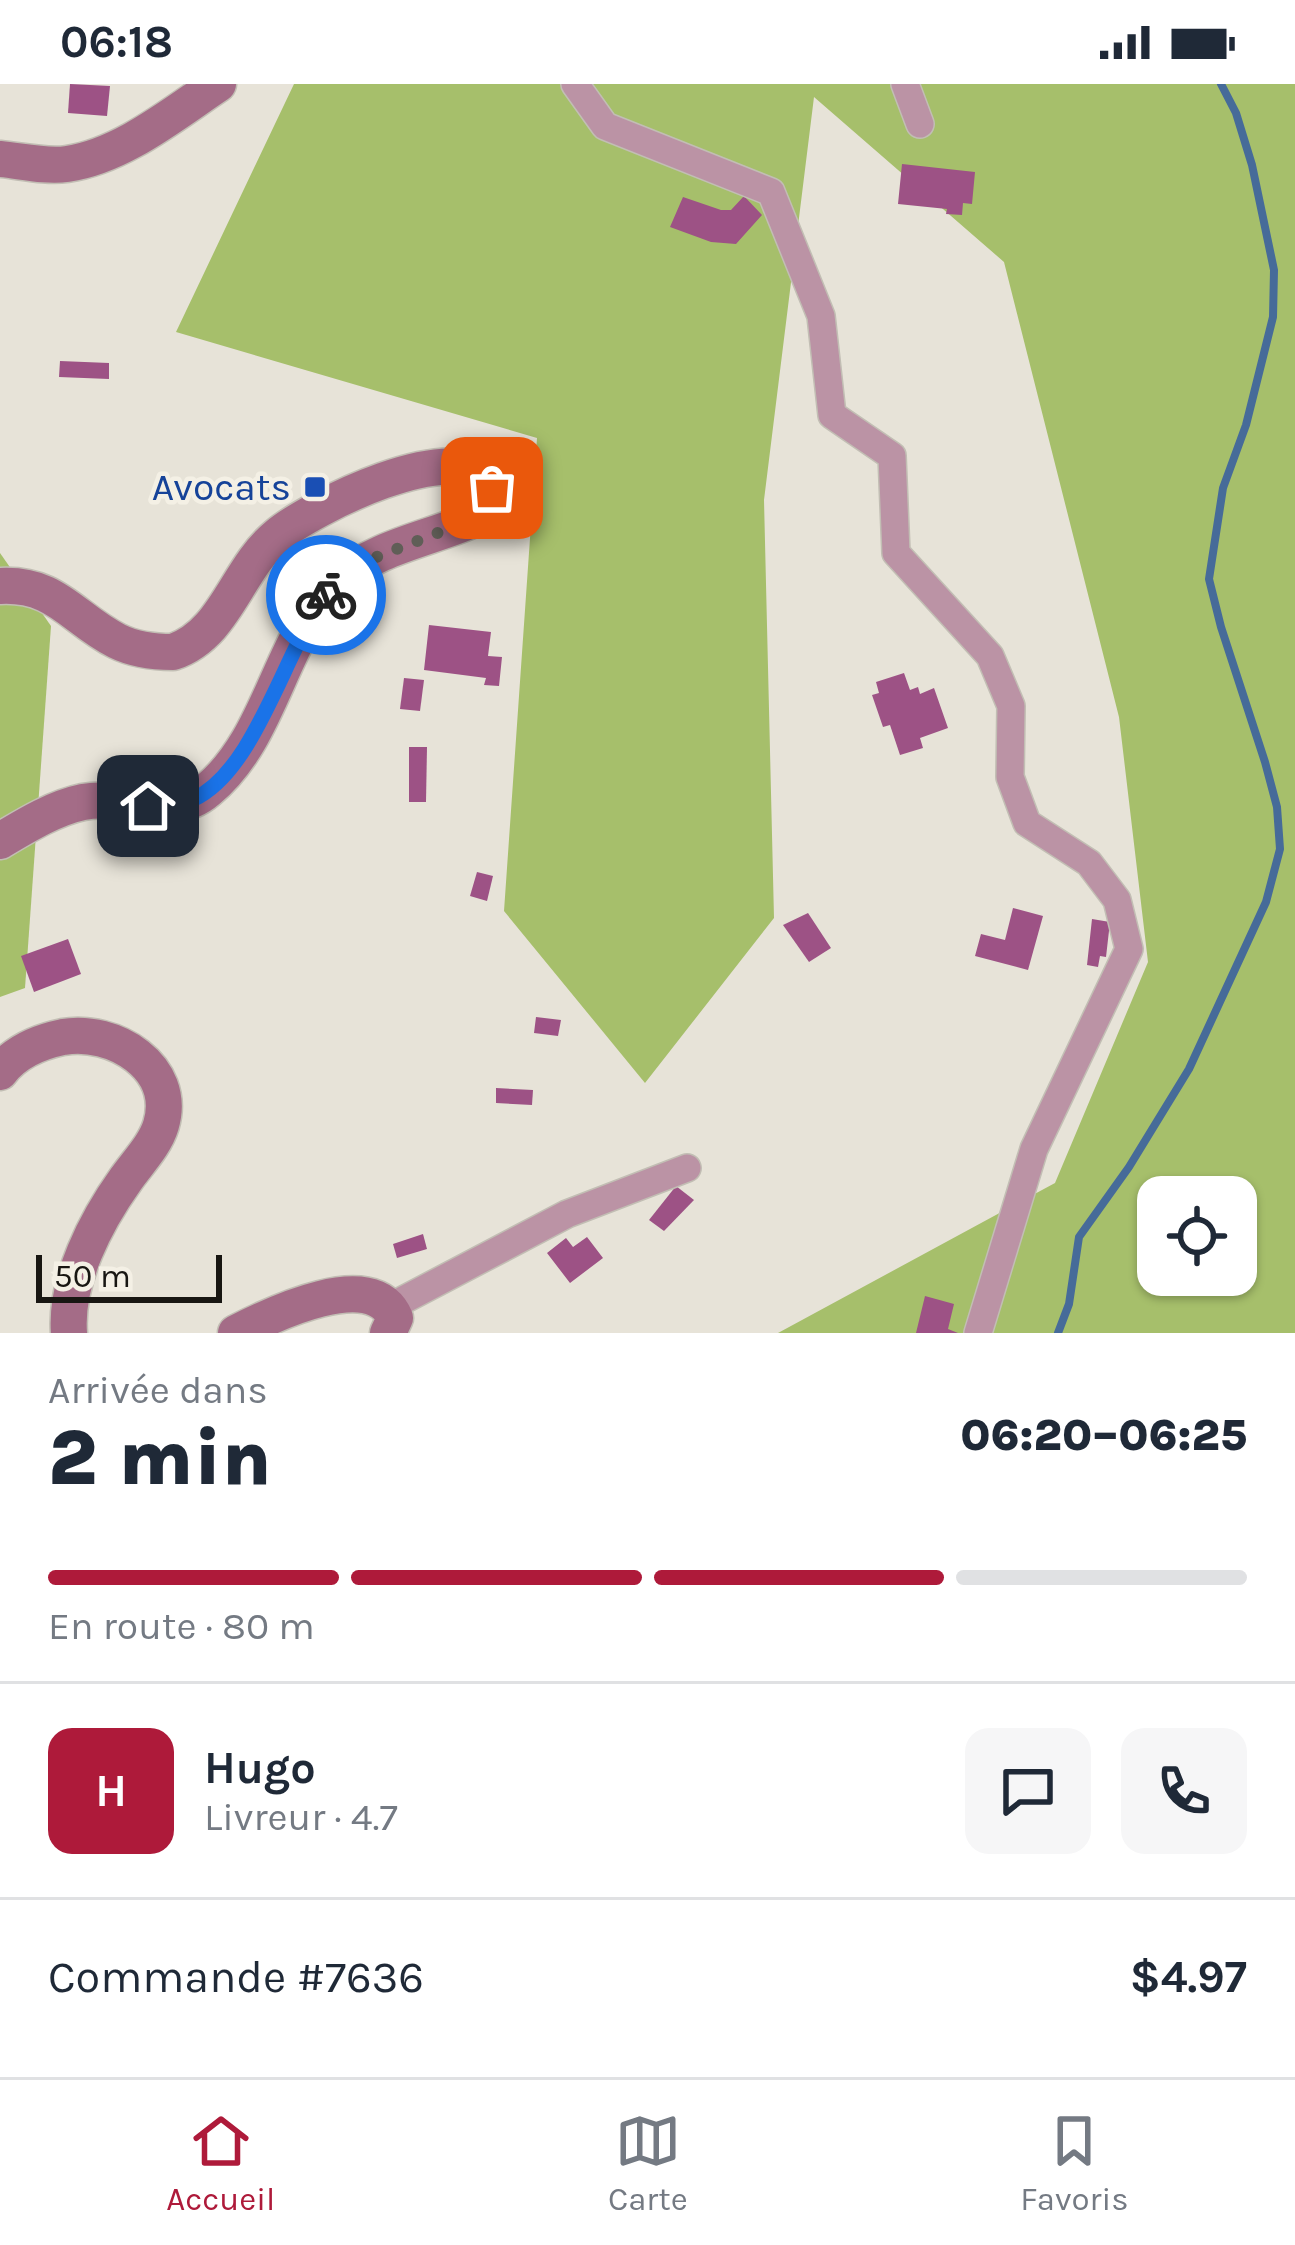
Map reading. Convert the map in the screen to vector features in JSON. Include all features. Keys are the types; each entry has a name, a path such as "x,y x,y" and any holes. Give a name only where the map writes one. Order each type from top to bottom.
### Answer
{"main road":[{"path":"0,159 65,164 104,153 143,134 218,84"},
{"path":"0,586 45,591 118,642 172,652 207,632 270,541 329,502 403,475 460,465 477,471 492,488 493,498 481,516 385,552 341,578 309,620 247,745 207,792 177,806 84,802 0,841"},
{"path":"0,1072 25,1050 47,1040 104,1037 134,1052 151,1070 160,1091 164,1109 160,1130 93,1237 73,1293 69,1333"},
{"path":"236,1333 278,1311 364,1292 379,1297 389,1320"}],"street":[{"path":"575,84 605,126 771,192 820,316 832,415 892,456 896,553 990,656 1011,706 1010,777 1027,823 1089,862 1117,900 1129,949 1034,1149 978,1333"},
{"path":"904,84 920,124"},
{"path":"389,1320 567,1214 688,1168"}],"green space":[{"path":"294,84 1295,84 1295,1333 778,1333 1055,1183 1148,962 1119,717 1004,262 814,97 764,500 774,918 645,1083 504,911 537,438 176,332"},
{"path":"0,553 51,626 25,988 0,997"}],"building":[{"path":"70,84 110,86 107,116 68,113"},
{"path":"902,164 975,172 972,204 963,203 962,215 898,204"},
{"path":"744,196 762,215 736,244 711,242 670,227 683,197 731,210"},
{"path":"60,361 109,363 109,379 59,377"},
{"path":"429,625 491,632 488,656 502,657 499,686 484,685 486,678 424,670"},
{"path":"904,673 910,690 918,687 920,694 934,688 948,728 920,738 923,748 900,755 890,725 883,727 872,695 879,693 876,682"},
{"path":"404,678 424,680 420,711 400,709"},
{"path":"409,747 427,747 426,802 409,802"},
{"path":"477,872 493,876 487,901 470,896"},
{"path":"1013,908 1043,916 1028,970 975,956 981,934 1005,940"},
{"path":"808,913 831,948 809,962 783,925"},
{"path":"1092,919 1110,922 1106,957 1100,956 1098,967 1087,965"},
{"path":"68,939 81,974 34,992 21,956"},
{"path":"536,1017 561,1020 558,1036 534,1033"},
{"path":"496,1088 533,1090 532,1105 496,1103"},
{"path":"676,1186 694,1200 664,1231 649,1220"},
{"path":"423,1234 427,1249 397,1258 393,1244"},
{"path":"587,1237 603,1258 570,1283 547,1253 566,1238 573,1247"},
{"path":"925,1296 954,1304 948,1329 958,1333 916,1333"}],"waterway":[{"path":"1058,1333 1069,1304 1079,1237 1189,1069 1266,902 1280,849 1277,807 1209,579 1223,488 1246,425 1273,317 1274,270 1252,165 1236,113 1221,84"}],"way so far":[{"path":"326,595 361,563 481,516 493,498 492,488"}],"place":[{"name":"Avocats","path":"315,487"}],"route":[{"path":"148,806 177,806 193,800 226,773 247,745 326,595"}]}
